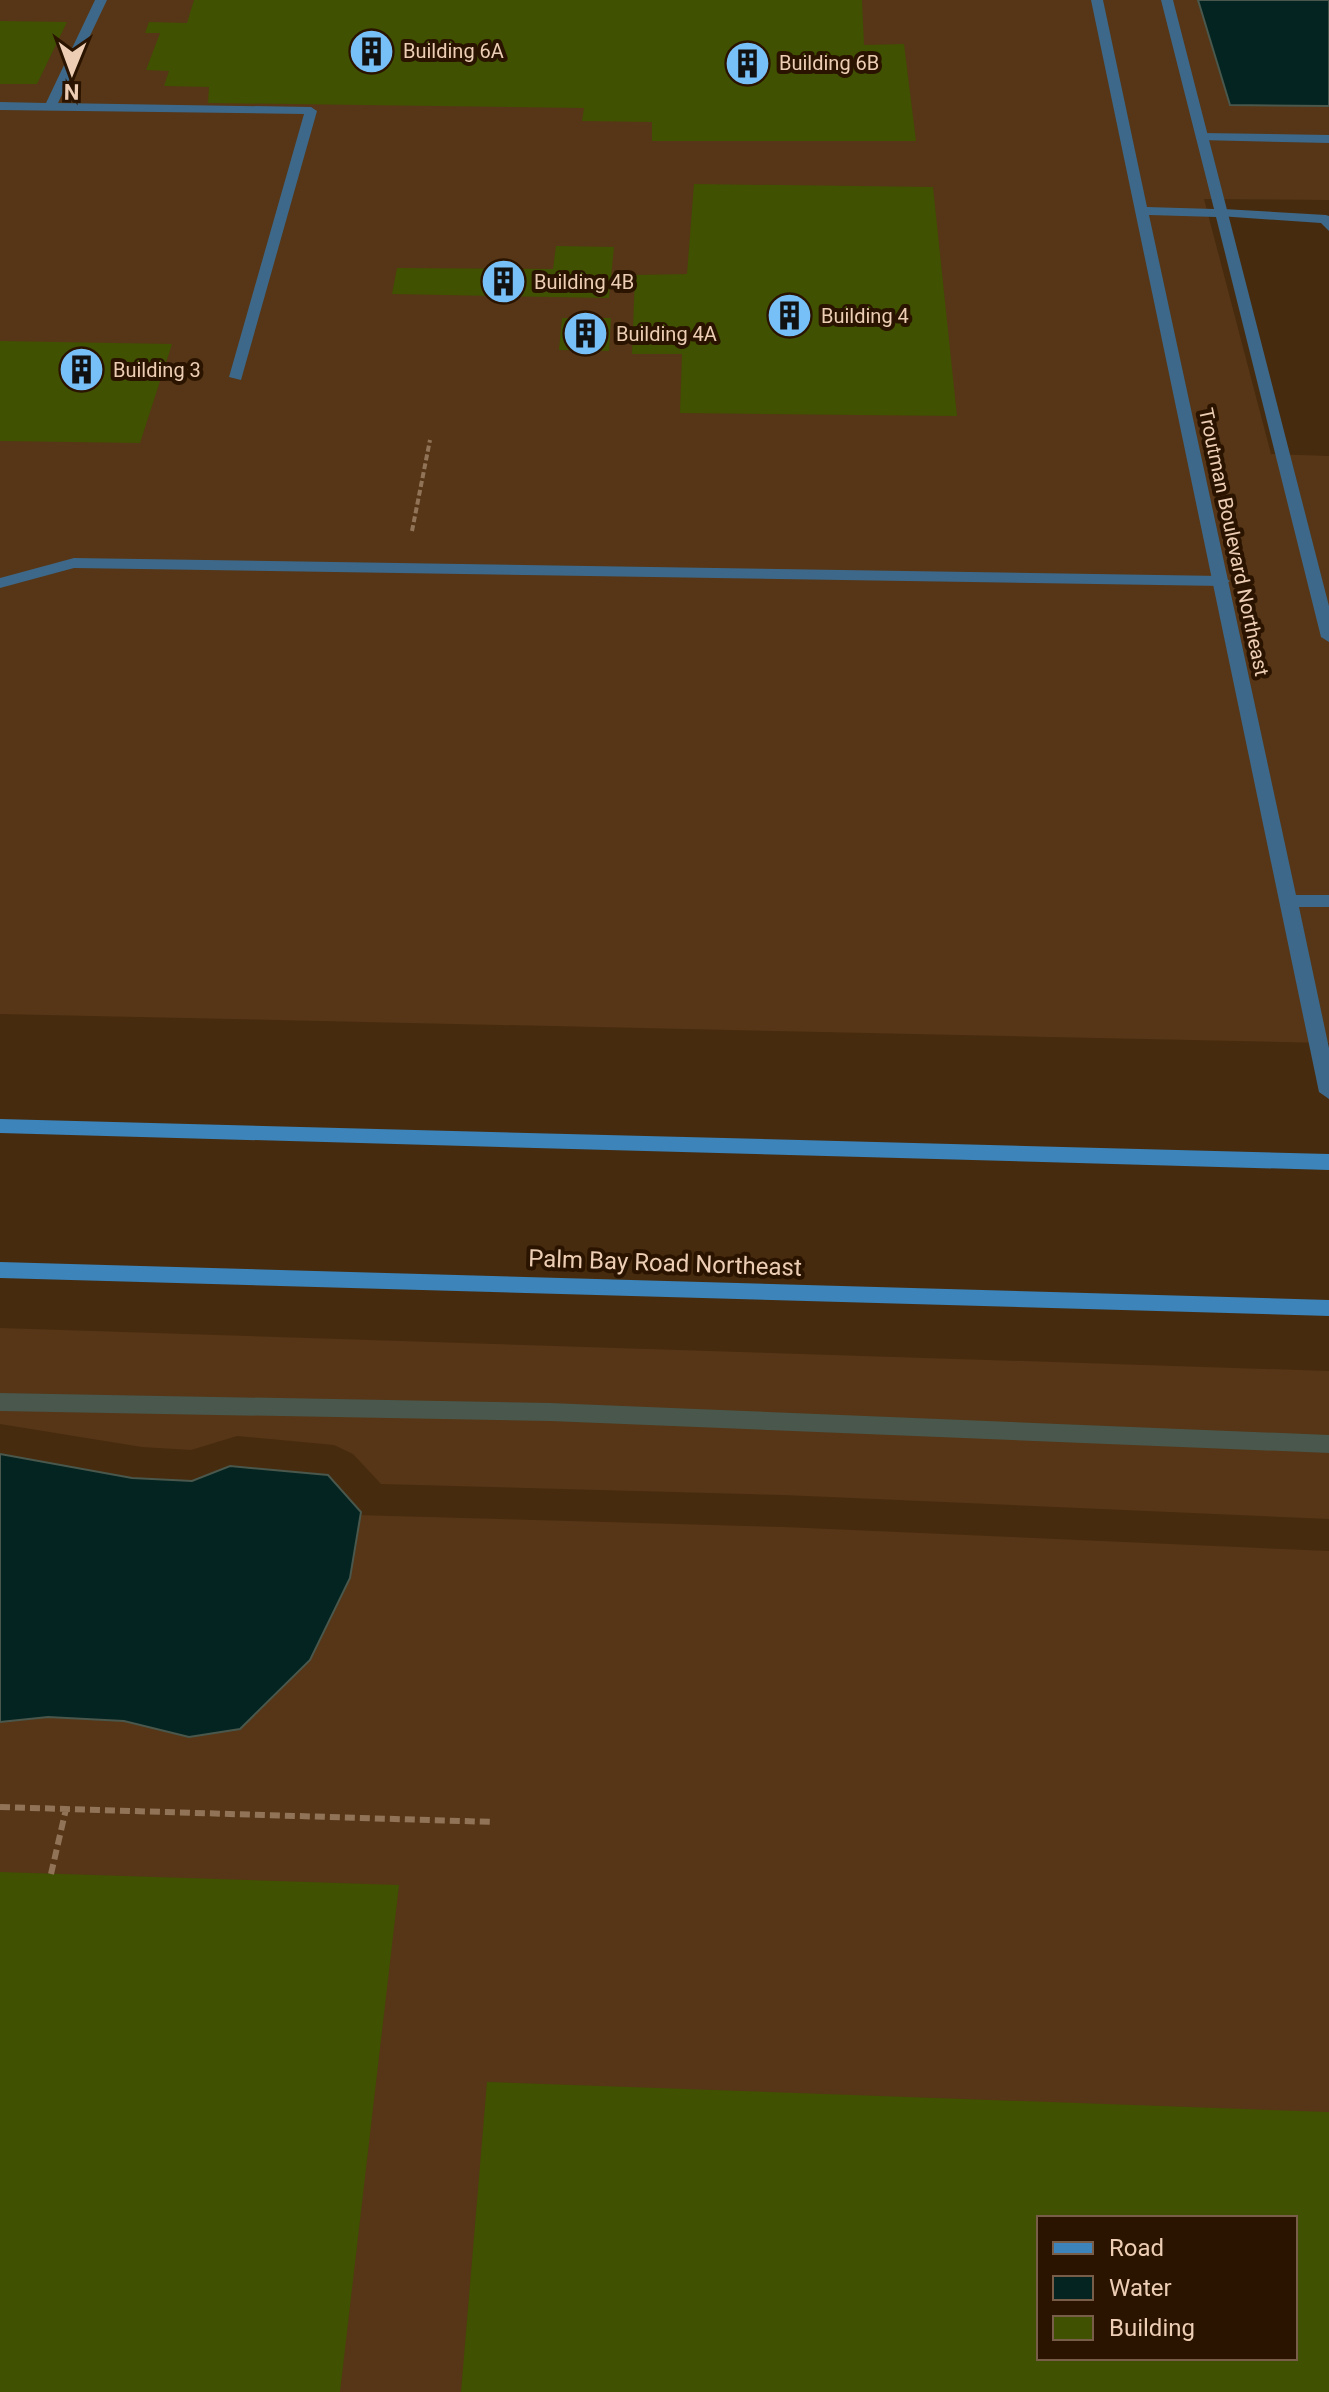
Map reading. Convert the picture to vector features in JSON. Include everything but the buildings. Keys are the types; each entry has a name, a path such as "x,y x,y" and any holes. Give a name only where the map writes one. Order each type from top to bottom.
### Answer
{"main road":[{"path":"0,1126 1329,1162"},
{"name":"Palm Bay Road Northeast","path":"0,1270 1329,1308"}],"street":[{"path":"51,106 101,0"},
{"name":"Troutman Boulevard Northeast","path":"1097,0 1329,1092"},
{"path":"1167,0 1325,607 1329,637"},
{"path":"0,106 311,111 236,377"},
{"path":"1203,137 1329,139"},
{"path":"1143,211 1223,213 1328,222"},
{"path":"0,583 74,563 1222,581"},
{"path":"1290,901 1329,901"}],"path":[{"path":"405,567 430,440"},
{"path":"0,1807 494,1822"},
{"path":"51,1874 66,1809"}],"shaded area":[{"path":"0,0 1198,0 1230,105 1329,106 1329,200 1204,199 1271,454 1329,456 1329,1043 0,1014"},
{"path":"0,1328 1329,1371 1329,1519 784,1495 381,1484 353,1454 334,1445 237,1436 191,1450 142,1447 0,1424"},
{"path":"0,1505 784,1527 1329,1551 1329,2392 0,2392"}],"water":[{"path":"1198,0 1329,0 1329,106 1230,105"},
{"path":"0,1454 132,1478 192,1481 230,1466 328,1475 361,1512 350,1578 310,1660 240,1729 189,1737 124,1721 48,1717 0,1722"}],"waterway":[{"path":"0,1402 550,1412 1329,1444"}],"place":[{"name":"Building 6A","path":"372,51"},
{"name":"Building 6B","path":"748,63"},
{"name":"Building 4B","path":"503,282"},
{"name":"Building 4","path":"790,316"},
{"name":"Building 4A","path":"585,334"},
{"name":"Building 3","path":"82,370"}]}
